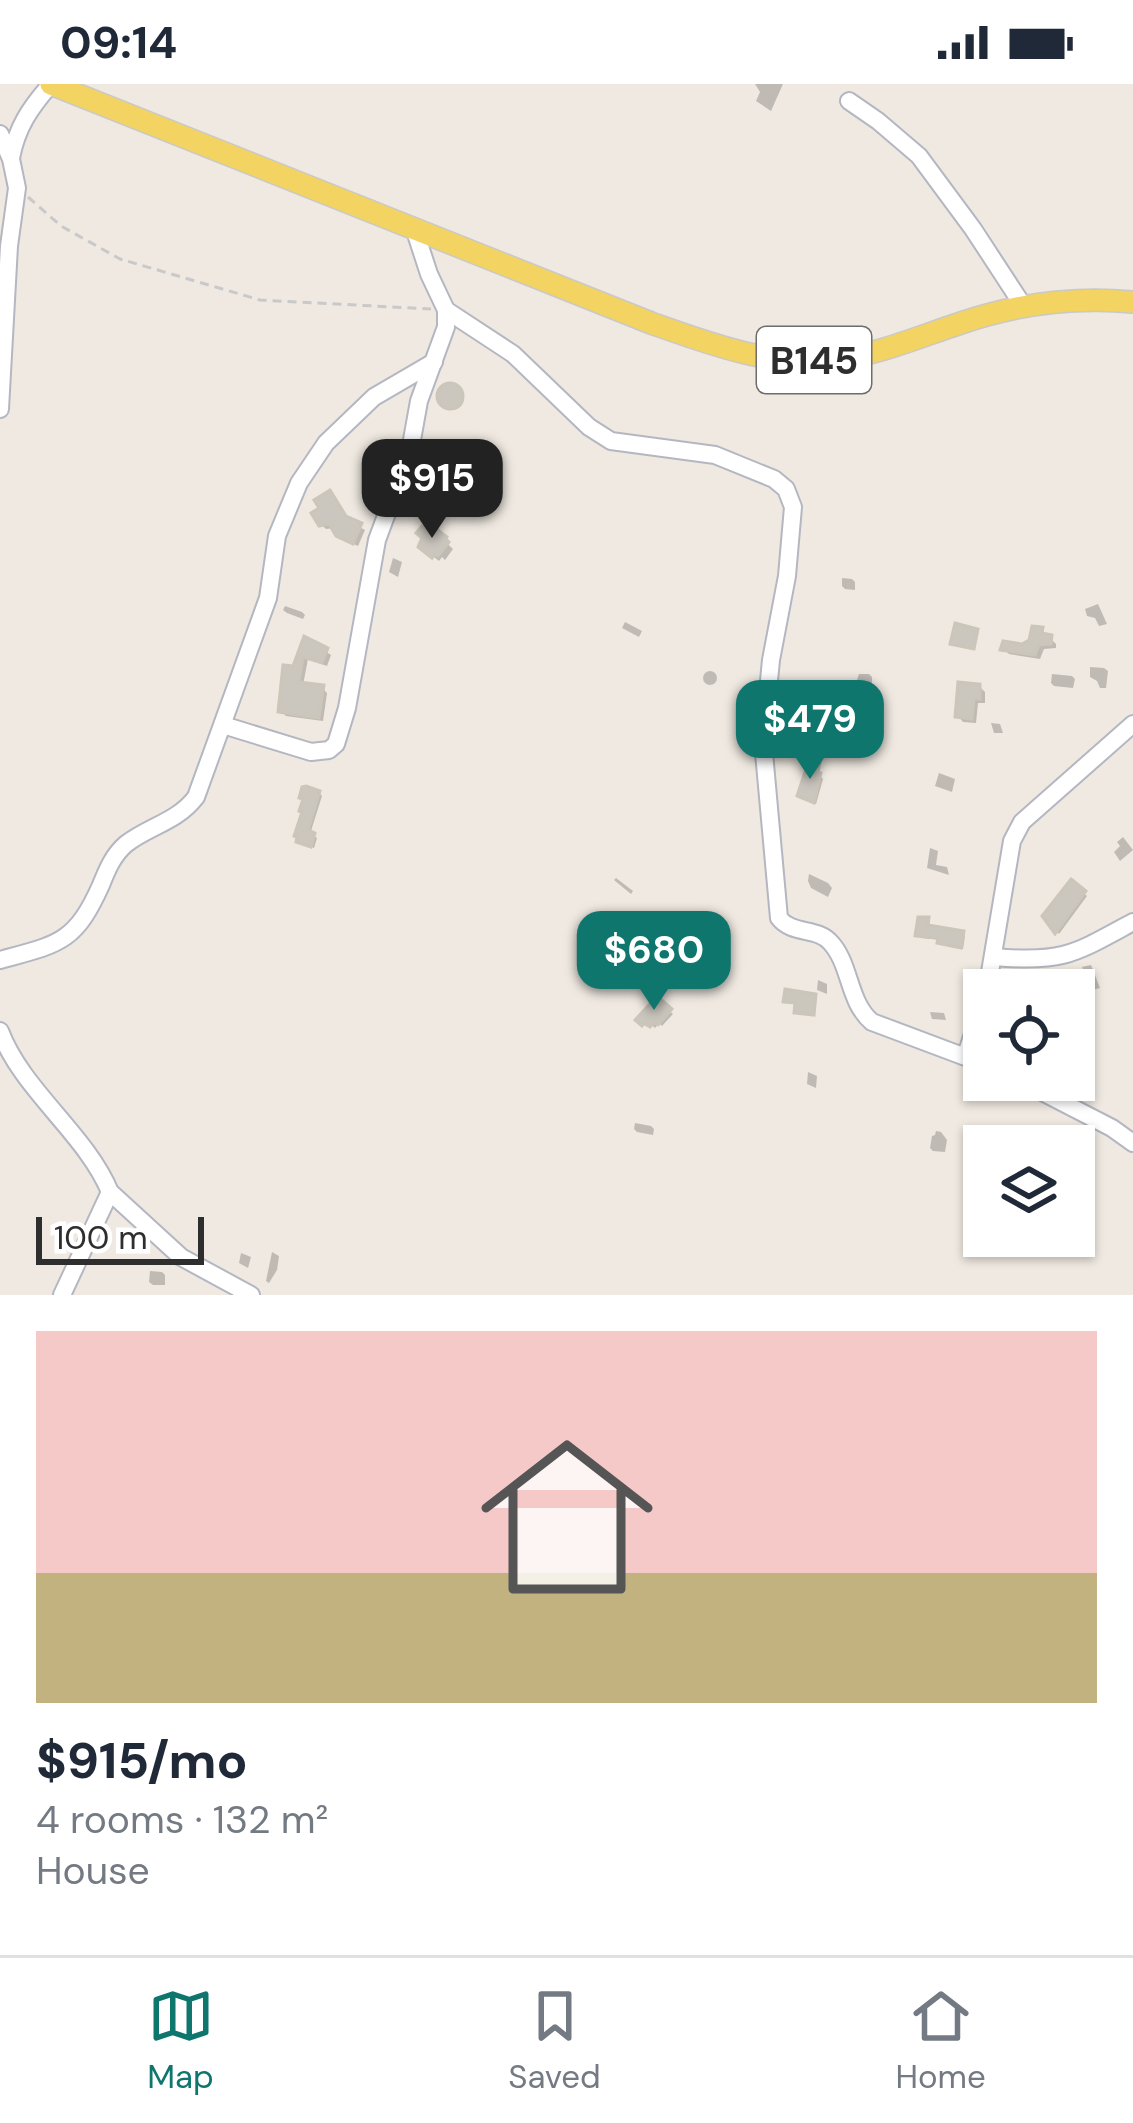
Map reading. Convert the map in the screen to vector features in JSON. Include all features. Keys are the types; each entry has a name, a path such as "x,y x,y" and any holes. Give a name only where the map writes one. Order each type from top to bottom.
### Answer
{"main road":[{"name":"B145","path":"51,84 650,322 760,357 839,359 1024,307 1089,299 1133,302"}],"street":[{"path":"11,159 16,133 51,84"},
{"path":"849,101 919,156 1024,307"},
{"path":"0,134 17,188 0,410"},
{"path":"223,725 311,752 336,744 347,708 377,540 410,451 419,401 443,340 446,310 414,228"},
{"path":"446,310 512,353 589,427 611,441 715,455 787,489 793,507 787,576 771,660 763,742 779,918 785,926 824,936 834,945 858,1003 872,1022 963,1054"},
{"path":"0,959 50,946 77,928 88,916 112,859 125,845 174,819 196,797 268,598 277,536 299,483 326,443 374,398 434,362"},
{"path":"991,969 1012,841 1022,822 1133,724"},
{"path":"994,956 1061,958 1133,922"},
{"path":"0,1030 10,1054 110,1192 182,1257 251,1295"},
{"path":"1060,1101 1133,1144"},
{"path":"62,1295 110,1192"}],"path":[{"path":"17,188 61,226 120,259 260,300 446,310"}],"building":[{"path":"450,383 463,396 450,409 437,396"},
{"path":"330,490 346,516 362,523 353,544 336,536 329,524 319,526 311,513 319,508 314,500"},
{"path":"422,526 434,527 447,537 449,542 438,556 432,558 418,547 422,538 416,533"},
{"path":"955,623 978,629 974,649 950,644"},
{"path":"1032,626 1043,627 1042,633 1052,635 1051,644 1039,645 1035,655 1000,650 1003,641 1022,644 1029,640"},
{"path":"304,636 328,648 322,663 303,657 299,682 324,685 319,718 278,712 283,665 293,666"},
{"path":"958,682 980,684 972,719 955,717"},
{"path":"809,760 820,763 814,803 797,796"},
{"path":"306,786 320,791 308,830 315,833 311,847 296,842 294,836 302,812 303,799 299,798"},
{"path":"1071,879 1086,891 1055,934 1042,916"},
{"path":"918,917 929,917 928,925 964,931 961,948 937,943 938,938 915,936"},
{"path":"785,989 816,994 814,1015 794,1013 795,1003 783,1002"},
{"path":"657,996 672,1009 658,1025 642,1026 635,1020"}]}
